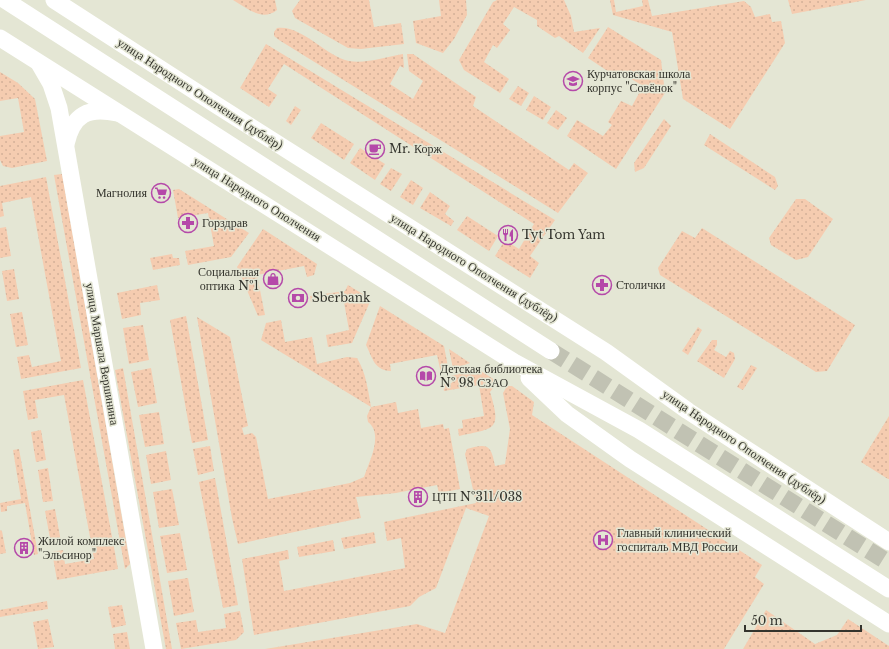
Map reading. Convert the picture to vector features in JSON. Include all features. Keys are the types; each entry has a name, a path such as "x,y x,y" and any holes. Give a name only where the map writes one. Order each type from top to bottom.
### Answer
{"street":[{"path":"5,0 552,351"},
{"name":"улица Народного Ополчения (дублёр)","path":"54,0 606,352 688,411 889,542"},
{"name":"улица Народного Ополчения","path":"0,38 514,362"},
{"name":"улица Маршала Вершинина","path":"39,63 51,84 59,108 154,649"},
{"path":"65,148 72,124 80,116 103,110 121,114"},
{"path":"514,362 639,430 889,589"},
{"path":"514,362 567,414 630,459 889,624"}],"shaded area":[{"path":"233,0 275,0 277,10 266,15 260,14 249,10"},
{"path":"300,0 369,0 374,27 401,23 404,44 361,49 348,48 295,18 292,11"},
{"path":"439,0 466,0 467,15 454,39 443,53 416,43 413,21 441,16"},
{"path":"497,0 564,0 571,16 574,32 600,28 583,53 559,36 555,38 537,26 537,20 514,7 503,24 510,30 497,48 493,45 484,62 509,79 500,93 464,70 459,60 493,2"},
{"path":"610,0 614,0 616,12 643,6 642,0 648,0 652,16 744,1 751,7 755,17 770,14 772,22 781,21 785,43 730,129 683,99 672,32 613,15"},
{"path":"788,0 866,0 792,14"},
{"path":"608,27 661,60 665,93 616,169 567,136 577,120 603,136 612,125 608,122 621,101 632,106 643,86 618,71 615,76 588,58"},
{"path":"277,28 286,28 295,31 332,54 349,61 369,61 403,54 404,68 400,66 390,84 413,99 423,81 409,71 407,54 413,54 476,97 473,106 569,170 574,163 588,173 558,213 279,40 274,36 274,32"},
{"path":"266,44 555,220 530,256 539,263 530,278 495,256 505,240 519,249 534,224 284,64 268,89 277,95 269,107 240,88"},
{"path":"0,72 18,83 35,99 47,161 12,168 3,166 0,160 0,136 24,132 18,98 0,101"},
{"path":"518,86 529,93 521,106 509,99"},
{"path":"534,96 551,107 543,120 526,110"},
{"path":"295,106 301,110 291,125 286,121"},
{"path":"556,110 567,118 558,130 547,123"},
{"path":"664,119 671,126 644,168 635,172 634,163"},
{"path":"321,123 354,144 344,160 311,138"},
{"path":"710,134 775,177 778,186 775,190 704,145"},
{"path":"360,148 385,164 375,180 350,163"},
{"path":"391,168 402,174 391,191 380,184"},
{"path":"62,174 130,564 125,569 54,175"},
{"path":"46,177 81,368 21,379 17,357 29,355 32,367 61,361 31,197 2,203 4,216 0,217 0,186"},
{"path":"411,180 423,188 413,205 400,197"},
{"path":"179,189 249,233 231,257 188,265 185,251 214,246 208,213 178,218 173,190"},
{"path":"430,192 450,206 445,214 454,221 451,226 420,208"},
{"path":"796,199 805,199 833,219 808,257 796,260 771,245 769,238"},
{"path":"467,216 498,236 489,251 457,230"},
{"path":"6,227 11,256 0,258 0,228"},
{"path":"702,228 855,325 827,371 816,372 660,275 658,268 682,231 695,238"},
{"path":"263,229 317,264 314,275 307,277 304,266 257,275 265,315 258,316 237,267"},
{"path":"172,254 173,258 179,258 180,265 153,270 150,258"},
{"path":"14,269 19,299 7,301 2,271"},
{"path":"157,285 160,300 140,303 141,315 122,319 117,293"},
{"path":"348,285 369,298 369,304 352,343 328,347 326,335 349,330 343,297 311,302 310,296 345,291"},
{"path":"380,306 444,346 449,372 441,373 437,355 390,364 391,371 377,366 366,345"},
{"path":"22,312 28,345 16,347 10,314"},
{"path":"186,316 208,440 192,443 170,320"},
{"path":"197,317 230,337 248,426 242,428 244,435 252,433 256,437 268,499 350,483 364,477 372,456 375,441 373,427 368,422 367,416 371,407 396,402 398,413 418,409 421,428 443,424 444,429 449,428 460,489 439,493 437,485 396,493 356,497 361,518 238,544 232,518"},
{"path":"281,320 285,342 312,337 317,364 347,357 357,358 365,376 371,407 261,340 266,323"},
{"path":"143,325 149,360 129,364 123,328"},
{"path":"698,327 702,330 688,355 682,351"},
{"path":"712,340 717,340 717,345 714,350 726,357 730,351 734,353 735,359 724,378 697,361"},
{"path":"449,349 470,363 453,369"},
{"path":"751,365 757,368 743,390 737,387"},
{"path":"123,368 172,649 166,649 115,370"},
{"path":"151,368 157,403 138,407 131,372"},
{"path":"476,368 498,382 490,392 494,405 495,421 488,429 459,436 458,429 463,428 462,420 484,416 479,385 444,391 443,384 452,383 451,376"},
{"path":"83,380 118,569 57,580 52,552 63,550 65,564 94,559 64,395 35,400 38,418 28,420 23,391"},
{"name":"Главный клинический госпиталь МВД России","path":"507,386 512,386 534,402 532,415 762,565 755,577 764,584 724,649 265,649 417,624 445,633 489,516 466,508 436,588 419,597 410,606 254,635 242,559 288,550 289,559 279,561 284,591 405,568 401,538 387,541 384,522 476,503 465,454 467,449 484,446 490,450 495,466 505,464 510,429 503,393"},
{"path":"159,412 164,444 145,447 139,415"},
{"path":"889,416 889,479 888,479 861,462"},
{"path":"41,430 46,460 36,462 31,432"},
{"path":"210,446 214,471 198,475 193,449"},
{"path":"19,449 38,554 34,555 25,503 7,506 7,511 1,512 0,503 21,499 13,450"},
{"path":"166,451 171,480 151,484 146,455"},
{"path":"48,468 53,501 43,502 38,470"},
{"path":"215,478 238,605 223,608 199,482"},
{"path":"172,489 179,525 159,528 153,492"},
{"path":"55,509 61,542 51,544 45,511"},
{"path":"0,530 2,531 6,553 0,554"},
{"path":"374,532 376,543 344,549 341,538"},
{"path":"180,533 187,570 167,573 160,536"},
{"path":"333,540 335,551 299,557 297,547"},
{"path":"188,578 194,612 174,616 168,581"},
{"path":"47,601 48,609 0,617 0,610"},
{"path":"122,605 126,625 112,628 108,607"},
{"path":"766,610 815,644 837,635 848,619 889,646 889,649 743,649"},
{"path":"240,611 244,632 236,640 181,649 176,623 196,620 198,632 226,628 224,614"},
{"path":"48,619 54,647 38,649 33,622"},
{"path":"127,632 130,649 115,649 113,634"}],"tunnel":[{"path":"551,351 889,563"}],"place":[{"name":"Курчатовская школа корпус \"Совёнок\"","path":"573,81"},
{"name":"Mr. Корж","path":"375,149"},
{"name":"Магнолия","path":"161,193"},
{"name":"Горздрав","path":"188,223"},
{"name":"Tyt Tom Yam","path":"508,235"},
{"name":"Социальная оптика №1","path":"273,279"},
{"name":"Столички","path":"602,285"},
{"name":"Sberbank","path":"298,298"},
{"name":"Детская библиотека № 98 СЗАО","path":"426,376"},
{"name":"ЦТП №311/038","path":"418,497"},
{"name":"Главный клинический госпиталь МВД России","path":"603,540"},
{"name":"Жилой комплекс \"Эльсинор\"","path":"24,548"}]}
